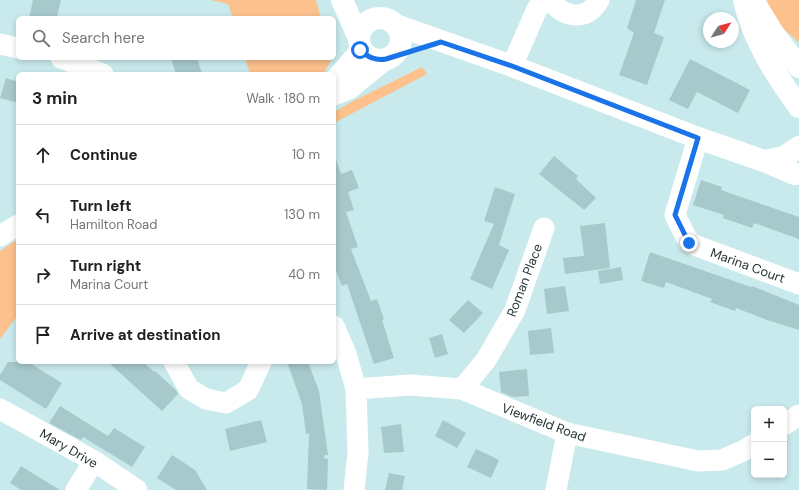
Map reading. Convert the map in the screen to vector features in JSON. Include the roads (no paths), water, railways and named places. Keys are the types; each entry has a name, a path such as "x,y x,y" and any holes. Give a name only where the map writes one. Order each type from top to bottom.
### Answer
{"main road":[{"path":"342,0 359,43 367,56 373,59 379,60 389,58 441,42"},
{"path":"754,3 773,33 799,67"},
{"path":"754,3 758,43 799,107"},
{"path":"359,43 360,29 370,19 384,17 391,20 400,31 401,38 397,51 389,58"},
{"path":"396,25 512,66 698,138 764,161 795,174 799,174"},
{"path":"764,161 784,157 799,147"}],"street":[{"path":"512,66 537,9 545,0"},
{"path":"552,0 558,9 565,13 581,15 595,7 599,0"},
{"path":"336,78 359,43"},
{"path":"0,44 16,48"},
{"path":"336,94 349,89 389,58"},
{"path":"67,60 101,72"},
{"name":"Marina Court","path":"698,138 675,215 689,243 799,284"},
{"path":"0,236 16,226"},
{"name":"Roman Place","path":"462,389 486,360 516,310 544,228"},
{"path":"336,331 346,354 356,389 358,452 354,490"},
{"path":"175,364 189,389 206,399 226,403 248,390 260,364"},
{"name":"Viewfield Road","path":"356,389 410,385 462,389 567,433 698,461 722,460 744,451 751,446"},
{"name":"Mary Drive","path":"0,410 94,461 137,490"},
{"path":"787,423 799,415"},
{"path":"556,490 567,433"},
{"path":"76,490 94,461"}]}
